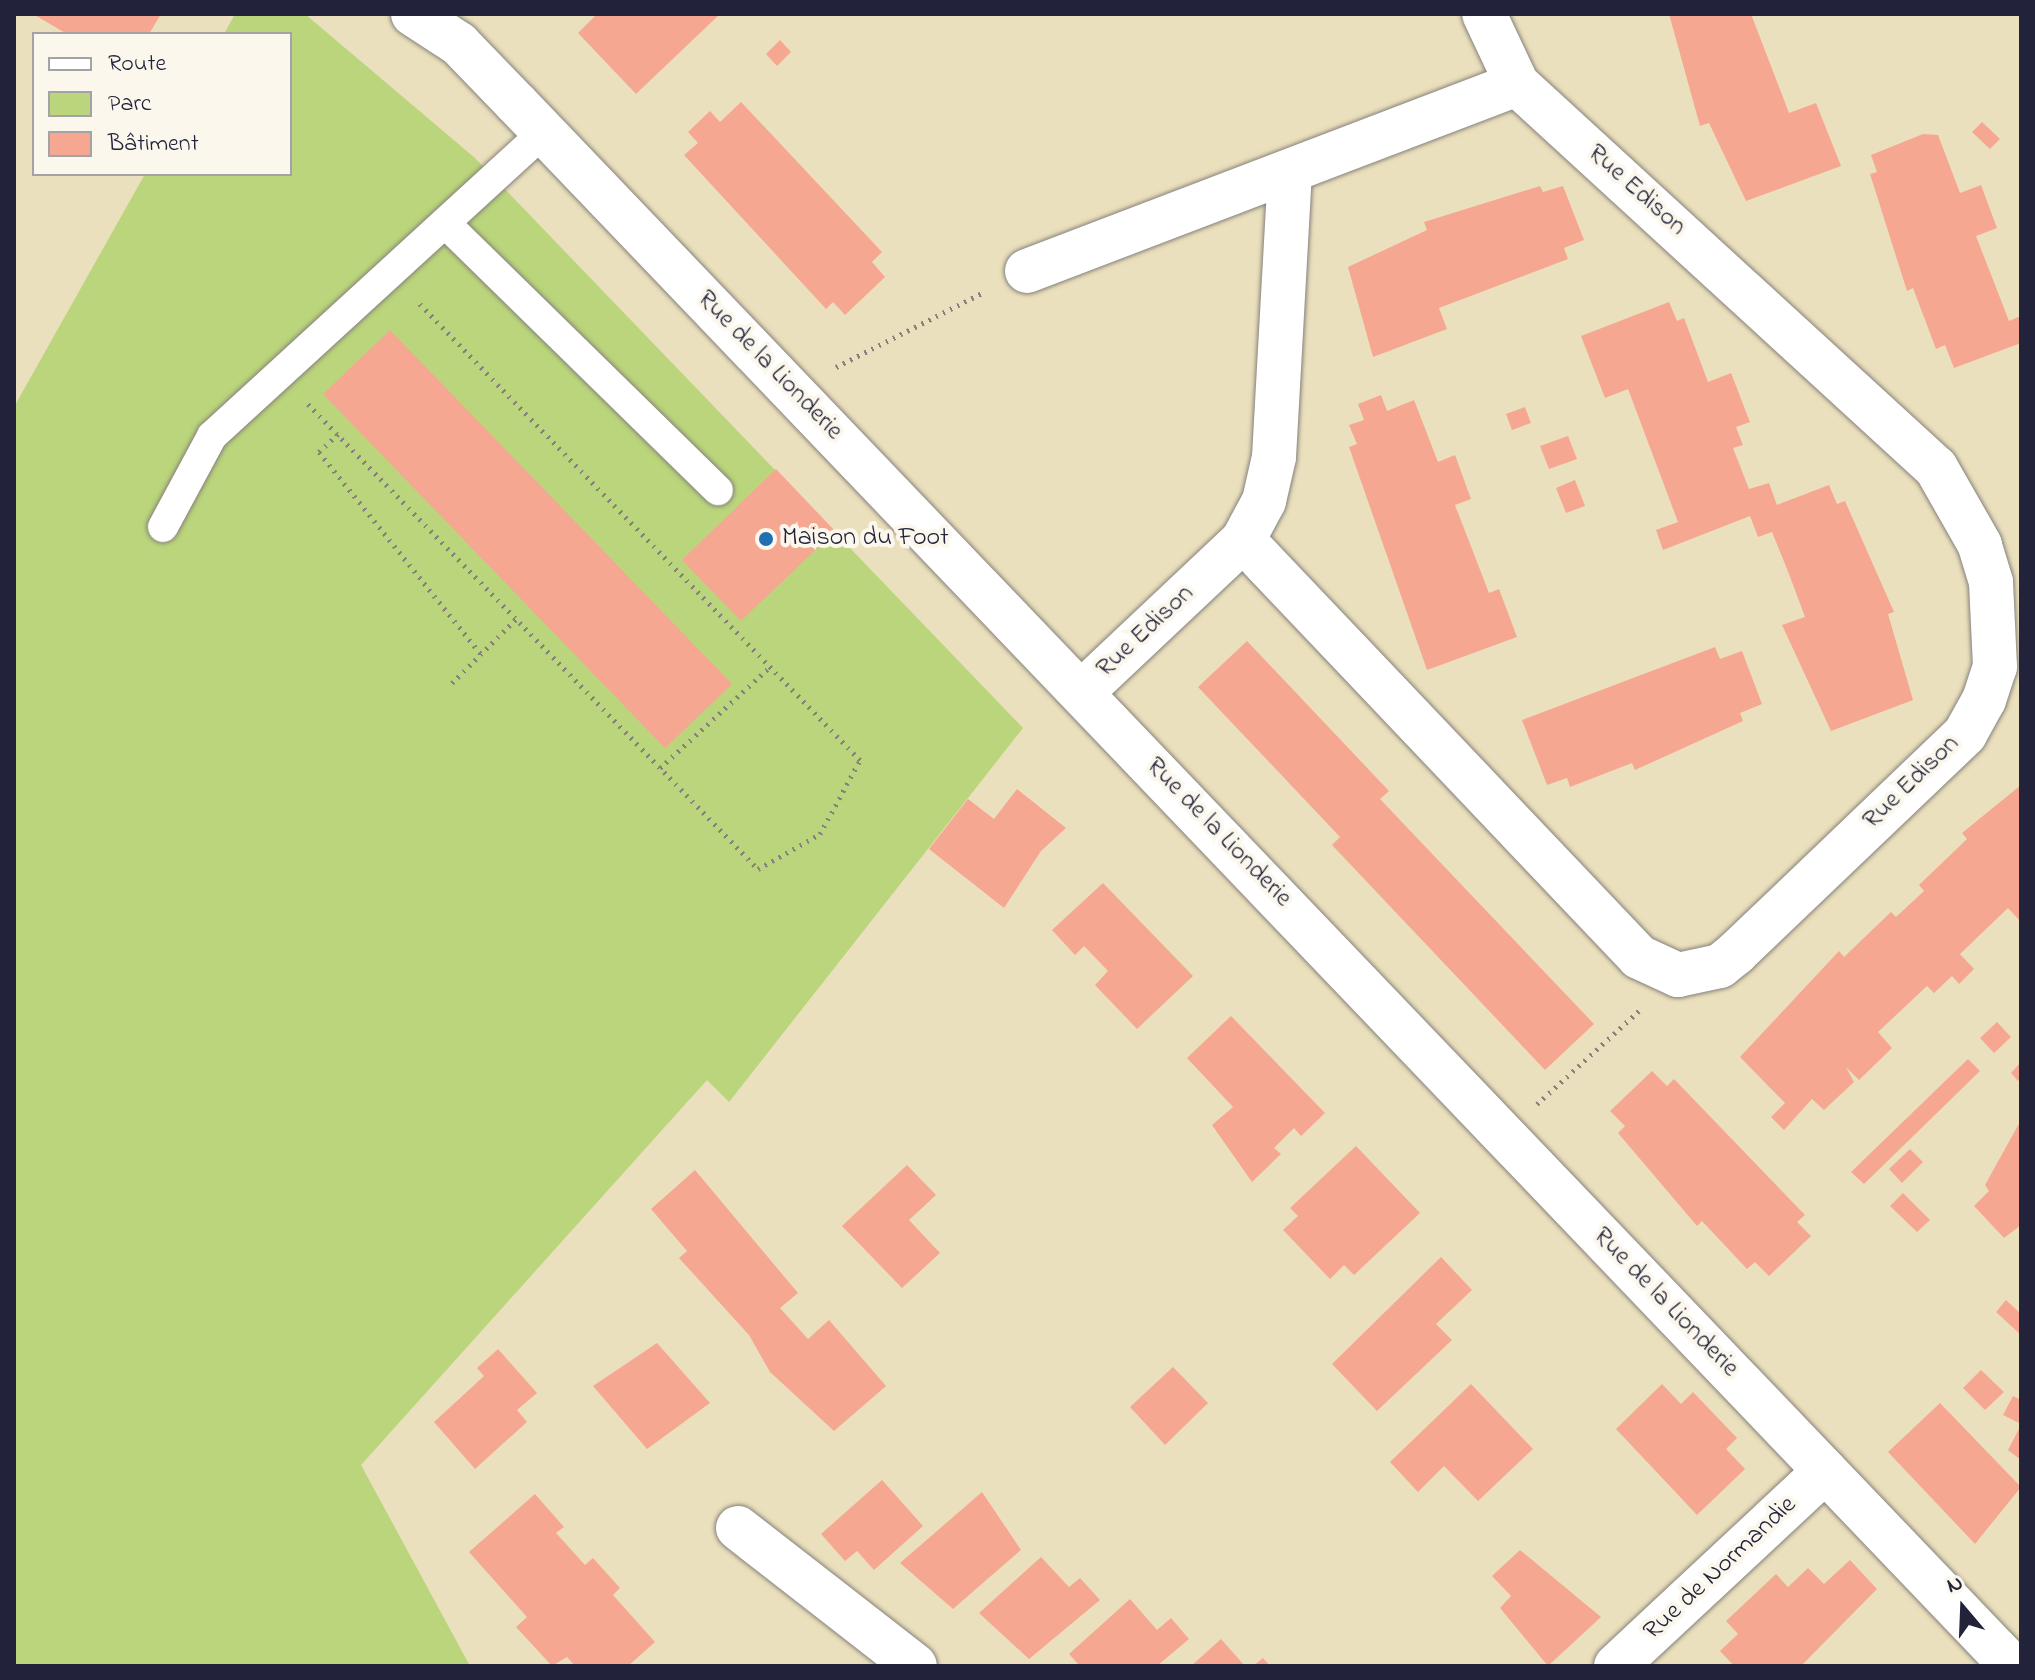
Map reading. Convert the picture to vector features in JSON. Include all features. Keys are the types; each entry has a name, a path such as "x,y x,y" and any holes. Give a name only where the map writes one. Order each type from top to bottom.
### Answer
{"street":[{"name":"Rue de la Lionderie","path":"413,14 459,44 1083,691 2012,1666"},
{"name":"Rue Edison","path":"1484,14 1517,84 1905,432 1960,505 1991,582 1995,667 1965,734 1728,960 1678,975"},
{"path":"1029,269 1517,84"},
{"name":"Rue Edison","path":"1083,691 1243,540 1264,501 1274,457 1290,172"},
{"path":"1243,540 1639,957 1678,975"},
{"name":"Rue de Normandie","path":"1616,1666 1825,1471"},
{"path":"738,1528 915,1666"}],"lane":[{"path":"163,527 212,436 544,132"},
{"path":"445,223 718,490"}],"path":[{"path":"792,389 1029,269"},
{"path":"280,374 758,869 820,834 860,760 391,272"},
{"path":"338,434 319,452 481,654"},
{"path":"452,683 516,619"},
{"path":"660,768 770,667"},
{"path":"1504,1134 1678,975"}],"green space":[{"path":"235,14 305,14 475,158 1023,728 729,1102 707,1080 361,1465 470,1666 14,1666 14,407 144,176 292,176 292,32 225,32"}],"building":[{"path":"33,14 161,14 150,32 64,32"},
{"path":"597,14 720,14 636,94 578,33"},
{"path":"1669,14 1751,14 1789,113 1816,103 1841,166 1746,201 1709,123 1700,126"},
{"path":"780,40 791,52 777,66 766,54"},
{"path":"741,102 882,252 872,262 885,277 845,315 833,302 826,309 684,155 698,143 688,132 710,111 720,122"},
{"path":"1982,122 2000,139 1990,149 1972,132"},
{"path":"1923,134 1938,135 1960,193 1981,185 1997,228 1976,236 2009,321 2021,316 2021,343 1954,368 1945,345 1936,349 1913,288 1907,291 1870,174 1877,172 1871,155"},
{"path":"1540,186 1543,192 1563,186 1584,240 1564,248 1568,259 1439,308 1447,329 1373,357 1348,267 1427,230 1424,222"},
{"path":"1669,302 1677,321 1684,318 1708,382 1731,373 1750,422 1736,427 1743,445 1733,448 1749,489 1769,483 1777,505 1829,485 1837,504 1845,501 1894,612 1888,614 1913,700 1831,731 1782,625 1805,617 1789,574 1772,532 1758,537 1750,516 1663,550 1656,530 1678,522 1628,389 1605,398 1581,336"},
{"path":"390,330 732,684 665,748 323,394"},
{"path":"1381,395 1387,411 1414,400 1438,462 1455,455 1471,499 1455,505 1489,593 1499,589 1517,637 1427,670 1349,447 1357,444 1349,425 1364,420 1358,404"},
{"path":"1525,407 1531,423 1512,430 1506,414"},
{"path":"1568,436 1577,459 1549,469 1540,446"},
{"path":"776,469 835,531 741,621 682,560"},
{"path":"1575,480 1585,506 1566,513 1556,488"},
{"path":"1247,641 1389,791 1380,799 1594,1024 1545,1070 1332,845 1340,837 1198,687"},
{"path":"1715,647 1720,659 1742,651 1762,704 1740,713 1743,721 1635,770 1632,763 1570,787 1567,778 1547,785 1522,720"},
{"path":"2021,785 2021,922 2008,908 1960,954 1974,969 1959,984 1952,976 1934,993 1927,986 1878,1032 1892,1048 1859,1080 1846,1067 1854,1082 1824,1110 1812,1099 1784,1130 1771,1117 1785,1103 1740,1057 1839,951 1844,957 1891,912 1896,917 1924,891 1919,885 1967,839 1962,833"},
{"path":"1017,789 1066,828 1041,851 1004,908 929,849 968,799 994,819"},
{"path":"1103,883 1193,976 1137,1029 1095,985 1108,971 1084,946 1075,955 1052,930"},
{"path":"1231,1016 1325,1113 1301,1136 1294,1128 1274,1148 1281,1154 1252,1182 1212,1125 1233,1107 1187,1058"},
{"path":"1997,1022 2011,1037 1994,1053 1980,1038"},
{"path":"1968,1059 1980,1071 1864,1184 1851,1172"},
{"path":"2021,1062 2021,1078 2018,1081 2011,1073"},
{"path":"1652,1071 1667,1086 1674,1079 1805,1215 1797,1222 1811,1236 1769,1276 1755,1262 1747,1269 1702,1221 1697,1226 1618,1133 1625,1126 1610,1111"},
{"path":"2021,1120 2021,1225 2004,1238 1974,1206 1989,1191 1985,1185"},
{"path":"1356,1146 1420,1213 1354,1275 1344,1265 1330,1279 1283,1230 1298,1216 1290,1208"},
{"path":"1910,1149 1923,1162 1902,1183 1889,1169"},
{"path":"907,1165 936,1195 909,1220 940,1253 902,1288 842,1226"},
{"path":"695,1170 798,1293 780,1308 808,1339 829,1320 886,1386 834,1431 770,1372 749,1335 679,1258 687,1251 651,1209"},
{"path":"1903,1193 1930,1220 1917,1232 1890,1206"},
{"path":"1441,1257 1472,1290 1436,1324 1452,1340 1377,1411 1332,1364"},
{"path":"2006,1300 2021,1314 2021,1335 1996,1312"},
{"path":"657,1343 710,1403 647,1449 593,1386"},
{"path":"498,1349 537,1393 517,1410 527,1422 475,1469 434,1422 484,1376 477,1368"},
{"path":"1173,1367 1208,1403 1165,1445 1130,1407"},
{"path":"1981,1370 2004,1392 1985,1410 1963,1388"},
{"path":"1471,1384 1533,1449 1478,1501 1444,1466 1418,1492 1390,1462"},
{"path":"1662,1384 1681,1404 1693,1392 1737,1438 1726,1449 1745,1469 1697,1515 1616,1429"},
{"path":"2013,1396 2021,1400 2021,1424 2003,1415"},
{"path":"1940,1403 2021,1487 1975,1544 1888,1452"},
{"path":"2021,1425 2021,1460 2008,1450"},
{"path":"882,1480 923,1526 874,1570 857,1551 845,1561 821,1534"},
{"path":"982,1492 1021,1550 953,1609 900,1563"},
{"path":"535,1494 564,1527 556,1533 585,1565 593,1558 620,1588 613,1595 655,1642 628,1666 575,1666 567,1657 552,1666 516,1627 527,1617 469,1552"},
{"path":"1520,1550 1601,1617 1548,1666 1500,1608 1511,1596 1492,1576"},
{"path":"1041,1557 1069,1587 1080,1578 1100,1600 1029,1659 979,1613"},
{"path":"1850,1560 1877,1589 1801,1666 1734,1666 1720,1651 1738,1634 1726,1621 1776,1574 1788,1587 1808,1568 1824,1584"},
{"path":"1130,1599 1157,1630 1171,1618 1189,1639 1157,1666 1080,1666 1069,1654"},
{"path":"1221,1639 1245,1666 1191,1666"},
{"path":"1263,1658 1270,1666 1253,1666"}],"place":[{"name":"Maison du Foot","path":"766,539"}]}
